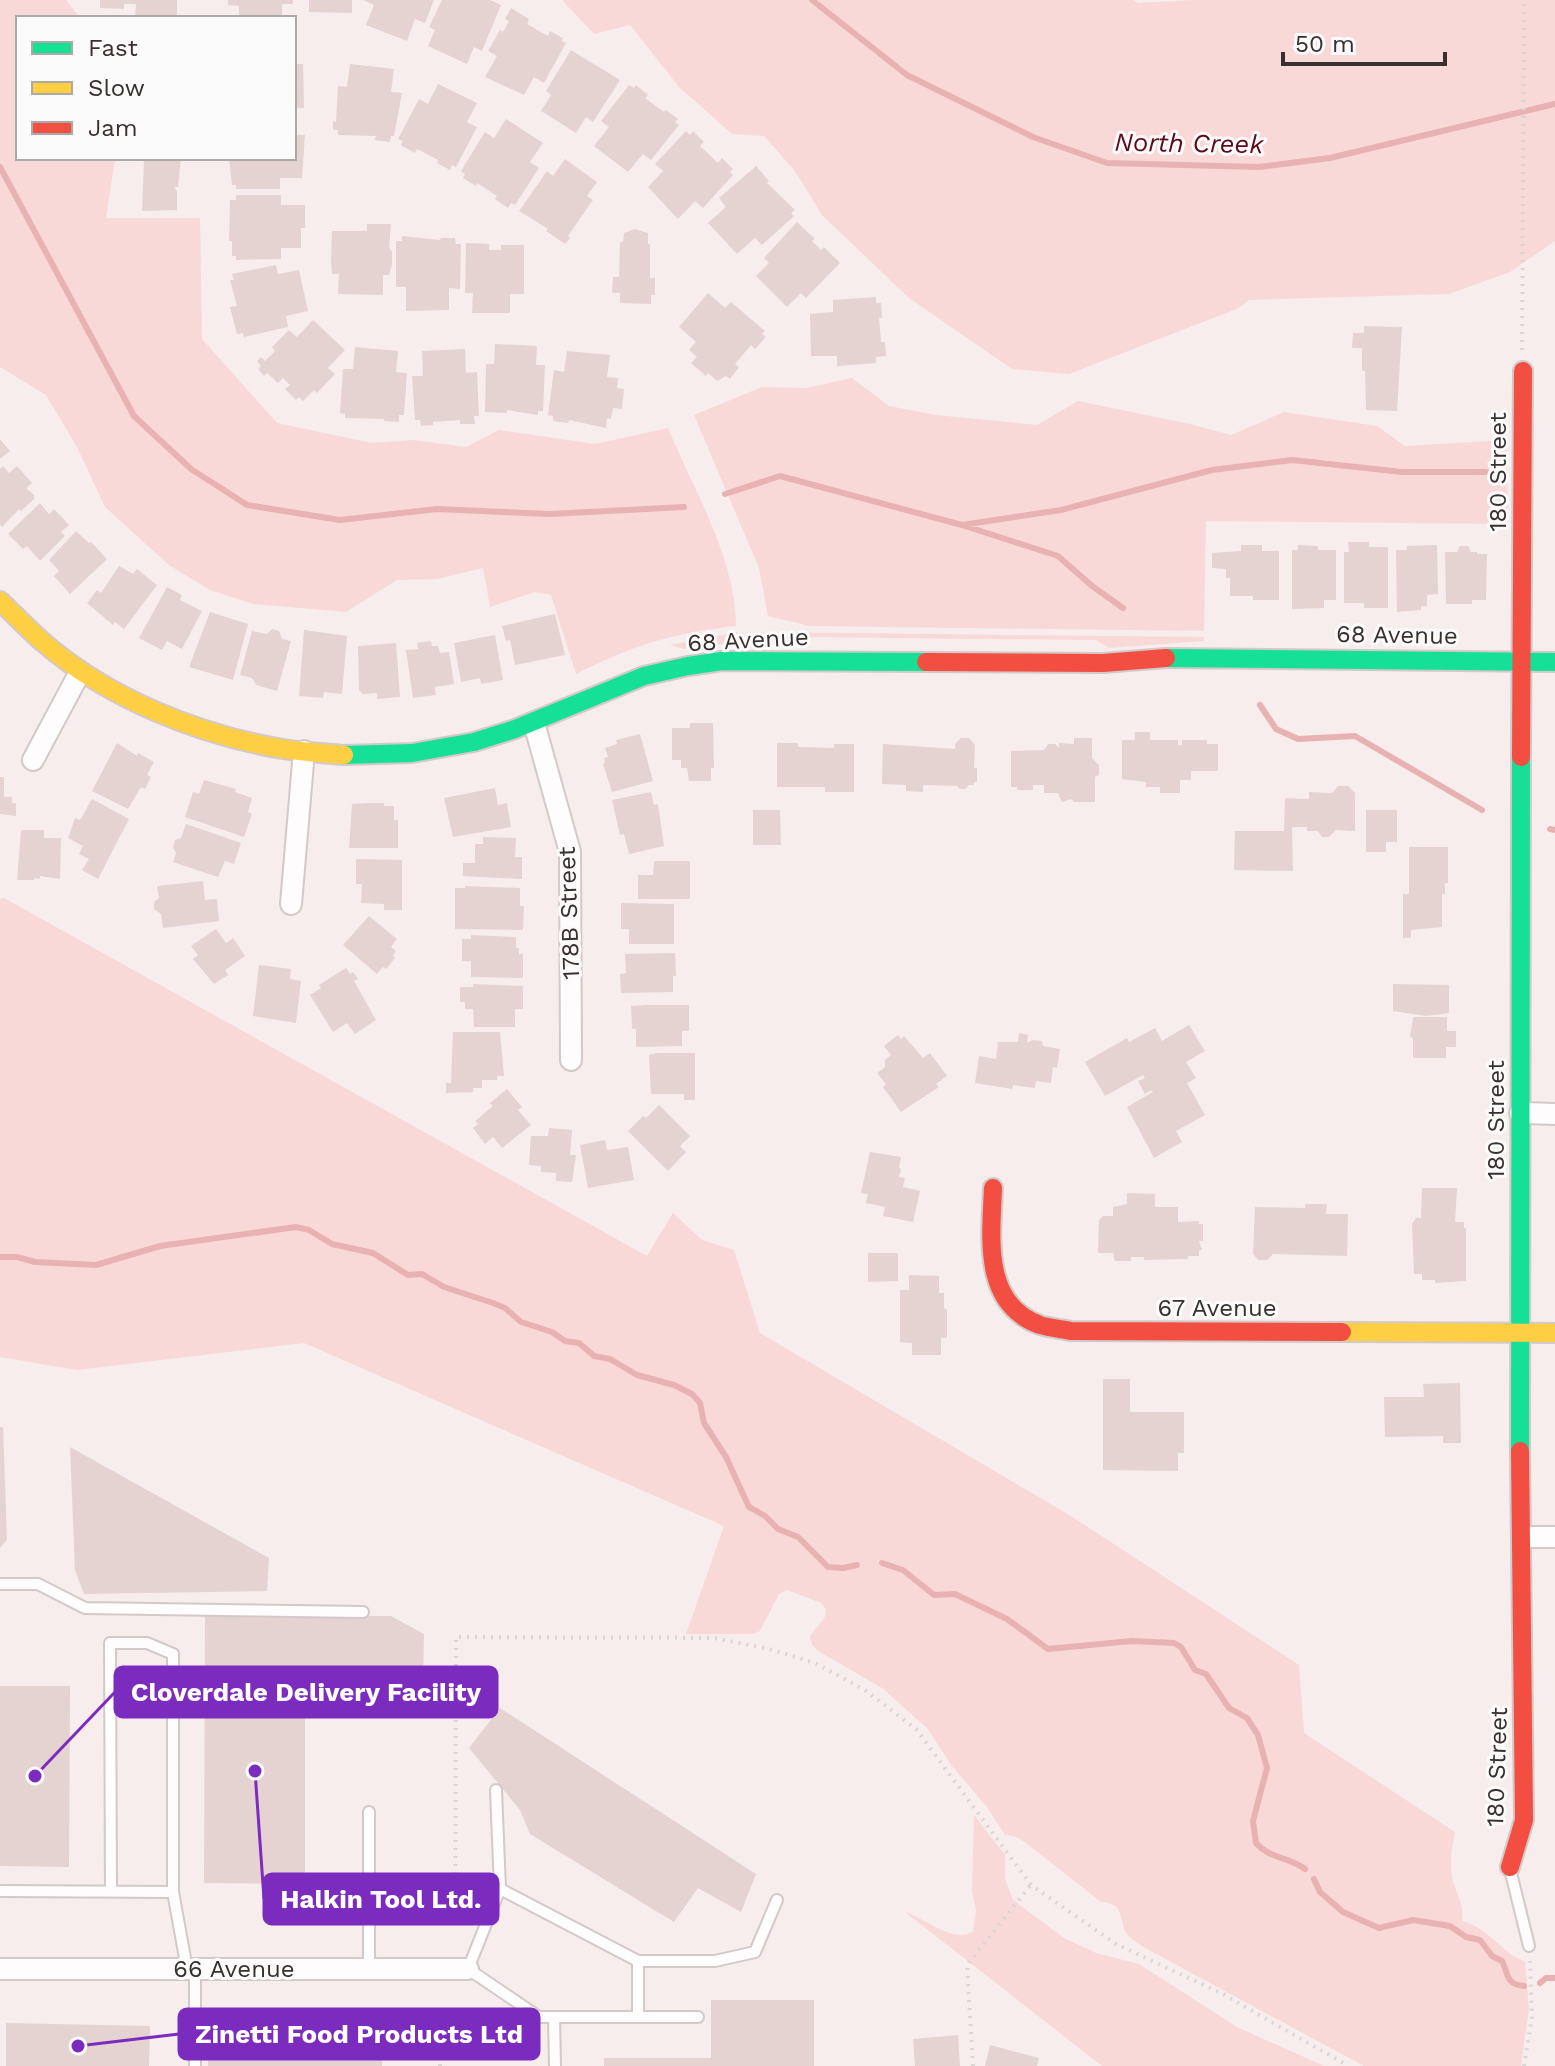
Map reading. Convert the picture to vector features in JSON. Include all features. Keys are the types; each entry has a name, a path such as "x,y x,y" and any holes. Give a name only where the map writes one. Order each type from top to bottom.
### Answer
{"street":[{"name":"180 Street","path":"1510,1867 1524,1820 1519,1333 1523,371"},
{"name":"68 Avenue","path":"0,601 17,621 80,672 154,710 226,736 304,751 373,755 472,743 534,723 632,680 722,661 1103,663 1182,657 1555,662"},
{"path":"33,760 80,672"},
{"name":"178B Street","path":"534,723 570,852 571,1060"},
{"path":"291,904 304,751"},
{"path":"1520,1113 1555,1114"},
{"name":"67 Avenue","path":"993,1188 991,1249 999,1289 1019,1316 1036,1326 1071,1331 1555,1333"},
{"path":"1522,1537 1555,1537"},
{"name":"66 Avenue","path":"0,1969 468,1969"}],"lane":[{"path":"0,1584 38,1584 85,1608 363,1612"},
{"path":"111,1891 110,1643 147,1643 173,1654 173,1892 191,1969 195,2066"},
{"path":"496,1790 500,1889 468,1969 539,2017 698,2017"},
{"path":"369,1812 369,1969"},
{"path":"1510,1867 1529,1946"},
{"path":"500,1889 638,1961 715,1961 755,1952 777,1900"},
{"path":"0,1891 173,1892"},
{"path":"638,1961 638,2017"},
{"path":"554,2017 555,2066"}],"path":[{"path":"1522,349 1524,0"},
{"path":"455,1922 456,1637 714,1638 815,1663 865,1690 916,1729 1031,1885 1116,1944 1223,1994 1348,2066"},
{"path":"973,2066 967,1965 1031,1885"},
{"path":"1524,2066 1533,1996 1529,1946"},
{"path":"440,2066 443,2003"}],"shaded area":[{"path":"0,0 66,0 78,16 16,16 16,160 115,160 106,218 200,218 202,339 277,423 372,443 414,440 466,447 499,430 595,444 668,428 721,549 729,574 736,626 692,632 654,642 576,674 551,595 535,592 490,607 483,568 437,579 397,580 346,612 253,604 210,590 169,565 105,507 77,447 46,395 0,367"},
{"path":"562,0 1133,0 1138,3 1192,0 1555,0 1555,241 1510,272 1449,294 1249,300 1239,308 1069,374 1012,369 909,298 822,215 795,171 764,136 732,134 679,87 630,25 594,34"},
{"path":"852,378 889,406 936,415 1037,425 1078,401 1231,435 1284,412 1377,426 1405,446 1507,440 1508,524 1206,521 1204,631 809,626 768,616 759,568 694,415 762,387 806,388"},
{"path":"738,632 733,643 683,649 670,645"},
{"path":"761,632 1204,637 1204,641 1109,648 1096,640 798,637 781,644 765,644"},
{"path":"4,898 647,1256 673,1213 702,1240 734,1250 760,1333 1071,1516 1299,1665 1304,1733 1455,1832 1451,1871 1462,1909 1462,1921 1480,1929 1525,1961 1529,2009 1521,2066 1364,2066 1135,1941 1125,1931 1117,1907 1101,1902 1025,1842 1005,1835 927,1728 882,1688 812,1645 810,1636 825,1617 826,1609 821,1603 787,1590 779,1594 760,1631 752,1634 686,1634 724,1526 304,1343 77,1370 0,1357 0,899"},
{"path":"974,1815 1005,1855 1005,1878 1013,1900 1064,1938 1096,1953 1139,1964 1237,2027 1324,2066 1102,2066 905,1912 949,1933 958,1935 973,1931 976,1911 972,1891"}],"building":[{"path":"100,0 177,0 177,16 135,16 136,4 124,4 124,9 100,8"},
{"path":"228,0 293,0 293,4 282,4 282,16 239,16 239,6 228,5"},
{"path":"309,0 352,0 352,13 309,12"},
{"path":"363,0 434,0 425,23 415,19 407,41 366,25 374,5"},
{"path":"442,0 490,0 501,5 482,51 474,47 467,64 428,46 435,30 429,27"},
{"path":"511,8 529,19 527,24 548,36 550,31 566,43 544,83 534,77 524,95 485,77 497,56 488,51 509,21 505,19"},
{"path":"571,50 620,80 593,122 586,117 576,133 541,111 551,95 546,91"},
{"path":"296,64 303,64 304,108 296,108"},
{"path":"350,64 394,69 391,92 402,93 394,136 391,136 390,142 375,140 376,136 338,135 338,130 333,130 338,86 347,87"},
{"path":"438,84 477,103 467,122 477,127 456,167 452,165 450,170 417,149 415,153 401,145 403,141 398,139 419,99 428,104"},
{"path":"629,85 634,88 636,85 648,95 645,98 678,119 675,122 679,125 651,160 643,154 628,172 594,146 609,127 601,121"},
{"path":"506,119 543,143 530,162 539,168 515,205 511,203 508,208 495,199 497,196 463,178 465,174 461,171 485,132 494,138"},
{"path":"686,131 690,135 693,131 704,142 700,146 718,163 722,158 733,169 730,172 733,175 703,208 695,201 678,219 648,187 663,171 655,164"},
{"path":"296,135 305,135 302,178 280,178 280,189 236,189 236,185 232,185 229,160 296,160"},
{"path":"565,159 597,182 587,196 593,200 565,244 519,211 547,171 553,176"},
{"path":"144,160 181,160 178,187 174,187 177,191 177,210 142,211"},
{"path":"756,166 769,181 767,183 795,210 791,213 794,216 762,245 755,238 737,254 708,223 726,207 719,198"},
{"path":"236,195 281,195 281,205 305,205 301,248 281,248 281,259 236,260 236,256 232,256 232,241 229,241 230,200 236,200"},
{"path":"797,222 815,239 812,241 821,250 824,247 840,263 806,298 801,293 787,307 756,276 769,263 764,258"},
{"path":"367,224 391,224 389,247 392,264 389,275 383,275 383,295 338,294 339,274 332,274 332,231 367,231"},
{"path":"635,229 648,233 650,278 655,278 655,295 651,295 651,304 620,303 620,293 612,293 613,277 619,277 620,242 623,242 624,233"},
{"path":"402,236 440,240 455,238 456,244 461,244 460,289 449,288 449,310 406,311 406,287 396,287 396,241 402,241"},
{"path":"466,243 489,244 489,250 501,250 501,245 524,245 524,294 510,294 510,313 472,313 473,293 465,293"},
{"path":"276,265 278,274 299,270 308,311 286,316 288,327 244,337 243,333 237,334 230,307 237,306 230,280 234,280 232,274"},
{"path":"708,293 725,308 731,302 765,331 762,334 766,337 755,349 751,345 735,364 739,367 730,379 726,376 717,381 691,363 697,357 689,350 696,342 679,327"},
{"path":"876,297 876,303 881,303 881,342 885,342 886,356 876,357 876,363 837,366 837,356 811,356 810,314 833,312 833,300"},
{"path":"313,320 345,350 328,368 335,374 317,393 314,390 303,401 299,397 296,400 285,389 290,385 283,378 278,383 267,373 264,376 258,369 261,366 257,361 261,357 265,361 275,351 272,347 289,330 297,337"},
{"path":"1364,326 1402,327 1397,411 1366,410 1362,348 1352,348 1353,333 1364,333"},
{"path":"495,344 537,346 536,365 545,365 543,411 538,411 538,415 507,410 507,413 485,412 486,364 494,364"},
{"path":"355,347 398,351 396,372 407,373 404,415 399,415 399,422 345,418 345,414 340,413 343,369 353,369"},
{"path":"465,349 466,373 477,372 479,416 474,416 475,424 460,424 460,420 421,426 420,420 415,420 412,376 423,376 422,351"},
{"path":"567,351 610,355 607,377 618,378 617,388 624,389 622,409 613,408 606,428 569,420 568,423 553,421 553,416 548,415 554,370 564,372"},
{"path":"0,439 10,451 0,459"},
{"path":"3,466 9,473 17,466 32,483 26,488 34,499 2,527 0,469"},
{"path":"40,503 49,514 54,509 69,525 61,532 65,536 40,561 27,546 23,549 8,534"},
{"path":"76,531 107,559 70,594 54,576 59,571 49,560"},
{"path":"1348,542 1369,542 1369,547 1388,547 1388,608 1364,608 1364,603 1344,603 1344,552 1349,552"},
{"path":"1241,545 1262,545 1262,551 1279,551 1279,600 1230,596 1230,578 1226,578 1226,569 1212,568 1212,553 1241,551"},
{"path":"1298,545 1336,550 1336,600 1324,600 1324,608 1292,609 1292,550 1298,550"},
{"path":"1437,545 1438,594 1427,595 1427,606 1421,606 1421,610 1397,612 1396,550 1407,550 1407,546"},
{"path":"1460,546 1468,546 1471,552 1477,554 1487,554 1486,600 1472,600 1472,604 1446,604 1445,552 1457,552"},
{"path":"119,566 133,574 137,569 157,585 124,629 115,622 113,625 87,603 97,590 101,593"},
{"path":"167,587 182,595 180,600 202,611 182,649 167,641 162,650 139,638"},
{"path":"210,612 248,624 233,680 189,667"},
{"path":"555,614 565,655 515,665 510,640 506,641 502,626"},
{"path":"272,629 279,631 282,639 291,641 277,691 256,685 252,678 240,675 252,631 267,634"},
{"path":"304,630 347,636 342,694 324,692 323,698 299,696"},
{"path":"495,635 503,680 481,684 480,678 461,682 454,643"},
{"path":"431,641 432,646 438,646 440,653 449,652 454,684 435,687 436,695 413,698 406,650 418,649 417,643"},
{"path":"396,643 400,697 377,699 377,693 363,694 359,690 358,646"},
{"path":"690,723 713,723 714,768 711,768 711,781 689,781 687,768 681,768 681,760 672,760 672,728 690,728"},
{"path":"1135,732 1150,732 1150,740 1178,740 1178,745 1182,745 1182,740 1207,740 1207,744 1218,744 1218,771 1191,771 1191,780 1180,780 1180,793 1160,793 1160,787 1146,787 1146,782 1122,779 1122,740 1135,740"},
{"path":"640,734 653,781 612,792 603,764 604,758 608,757 605,748 617,744 616,740"},
{"path":"961,738 969,738 975,745 977,782 974,785 960,789 957,786 923,785 923,792 906,791 906,785 882,784 883,744 955,749"},
{"path":"1074,738 1092,738 1092,758 1099,765 1099,775 1095,777 1095,802 1074,802 1071,799 1062,802 1058,793 1044,793 1044,785 1033,785 1033,790 1011,787 1011,751 1044,750 1048,744 1059,748 1059,743 1074,744"},
{"path":"117,743 137,756 138,753 154,762 147,775 151,777 145,789 141,787 128,809 92,791"},
{"path":"777,743 834,748 834,744 854,744 854,792 825,792 825,787 777,787"},
{"path":"0,777 4,777 4,797 12,797 12,803 16,803 16,816 0,814"},
{"path":"204,780 236,789 235,792 252,798 248,812 252,814 244,837 185,817 193,792 199,794"},
{"path":"1338,786 1348,786 1355,793 1355,831 1336,830 1329,837 1322,837 1318,831 1307,831 1307,827 1292,827 1293,871 1234,870 1235,831 1284,831 1285,798 1309,799 1309,792 1332,793"},
{"path":"495,788 498,805 507,803 511,827 453,837 444,798"},
{"path":"651,792 654,805 658,804 664,846 629,854 624,834 620,835 612,800"},
{"path":"92,799 129,819 98,879 82,870 89,859 79,854 83,846 68,838 75,818 80,820"},
{"path":"384,803 384,806 394,806 394,820 398,820 398,848 349,848 352,804"},
{"path":"753,810 780,810 781,845 753,845"},
{"path":"1366,810 1397,810 1397,842 1386,842 1386,852 1366,852"},
{"path":"186,824 241,843 234,864 225,861 218,877 173,862 175,840 181,838"},
{"path":"21,830 44,830 44,838 61,838 60,879 40,876 40,879 17,880"},
{"path":"483,837 516,838 515,857 522,857 522,879 463,876 463,863 475,863 475,844 483,844"},
{"path":"1409,847 1448,847 1448,883 1445,883 1445,894 1442,894 1442,927 1411,930 1411,938 1403,938 1403,894 1409,894"},
{"path":"356,859 402,860 402,910 384,910 384,904 361,903 362,884 356,884"},
{"path":"654,861 690,861 690,899 638,899 638,875 653,875"},
{"path":"203,881 205,900 217,899 219,921 163,928 161,914 154,909 154,902 159,898 157,886"},
{"path":"455,888 520,888 520,906 524,906 523,930 455,929"},
{"path":"621,903 674,904 674,944 629,944 629,929 621,929"},
{"path":"369,916 397,939 391,947 396,951 395,958 377,974 343,945"},
{"path":"216,929 226,943 233,938 245,956 225,970 228,975 214,984 193,959 198,955 191,946"},
{"path":"471,935 516,937 516,948 519,948 519,954 523,954 523,978 471,977 471,961 462,961 462,939 471,939"},
{"path":"675,953 673,992 621,993 620,974 626,973 625,954"},
{"path":"259,965 291,969 290,979 301,981 296,1023 253,1016"},
{"path":"346,968 358,979 354,981 376,1020 355,1034 347,1023 333,1032 310,995 321,988 319,985"},
{"path":"473,984 523,986 523,1009 515,1009 515,1027 474,1027 473,1009 465,1009 465,1002 460,1002 460,987 473,987"},
{"path":"1393,984 1449,985 1449,1013 1426,1016 1393,1011"},
{"path":"689,1005 689,1031 682,1031 682,1046 636,1047 631,1006"},
{"path":"1413,1017 1447,1017 1447,1031 1456,1031 1456,1047 1446,1047 1446,1058 1413,1058 1413,1038 1410,1037"},
{"path":"1189,1025 1205,1051 1186,1062 1196,1078 1187,1083 1205,1115 1176,1131 1182,1142 1154,1158 1127,1107 1153,1092 1151,1090 1145,1094 1138,1081 1145,1078 1143,1075 1105,1096 1085,1062 1127,1038 1129,1042 1155,1028 1162,1041"},
{"path":"453,1032 500,1032 504,1076 497,1076 497,1080 482,1080 482,1088 473,1088 473,1092 446,1093 446,1083 451,1083"},
{"path":"1019,1033 1028,1035 1027,1043 1042,1041 1043,1046 1060,1049 1051,1083 1036,1081 1035,1088 1013,1085 1012,1089 975,1083 979,1056 996,1059 998,1042 1018,1042"},
{"path":"898,1035 901,1039 904,1036 923,1058 930,1053 947,1076 936,1084 939,1087 901,1112 877,1073 885,1067 885,1060 891,1055 884,1046"},
{"path":"695,1053 695,1100 684,1100 684,1094 651,1094 649,1055"},
{"path":"507,1089 522,1107 518,1110 531,1125 502,1148 493,1137 485,1144 473,1128 478,1124 475,1121"},
{"path":"659,1105 690,1136 680,1146 686,1152 668,1171 628,1131"},
{"path":"549,1128 572,1130 570,1155 576,1155 572,1182 556,1181 556,1173 541,1172 541,1166 529,1165 531,1136 548,1136"},
{"path":"605,1140 607,1150 628,1147 634,1180 588,1188 580,1145"},
{"path":"870,1152 901,1157 899,1177 905,1178 903,1187 920,1191 913,1222 883,1216 885,1207 866,1203 868,1194 861,1193"},
{"path":"1422,1188 1457,1188 1455,1222 1464,1222 1466,1228 1466,1281 1435,1283 1435,1280 1422,1280 1422,1274 1414,1274 1412,1224 1416,1218 1421,1218"},
{"path":"1127,1193 1155,1194 1155,1207 1178,1207 1178,1222 1199,1221 1203,1224 1199,1256 1148,1260 1131,1257 1131,1261 1115,1261 1113,1253 1098,1253 1099,1220 1103,1216 1113,1216 1113,1207 1127,1204"},
{"path":"1305,1204 1327,1204 1326,1214 1348,1214 1347,1256 1273,1254 1267,1260 1258,1260 1253,1254 1255,1207 1305,1208"},
{"path":"868,1253 898,1253 898,1281 868,1282"},
{"path":"909,1275 939,1276 939,1293 944,1293 944,1308 947,1310 947,1338 941,1338 941,1355 912,1355 912,1343 900,1342 900,1290 909,1290"},
{"path":"1103,1379 1130,1379 1130,1412 1184,1412 1184,1453 1178,1453 1178,1471 1103,1470"},
{"path":"1460,1383 1461,1443 1443,1443 1443,1436 1385,1437 1384,1397 1424,1397 1423,1384"},
{"path":"0,1427 3,1427 7,1540 0,1548"},
{"path":"70,1447 269,1558 267,1591 84,1594 75,1570"},
{"path":"205,1616 391,1616 424,1634 423,1678 305,1678 305,1884 204,1883"},
{"path":"0,1686 70,1686 69,1867 0,1866"},
{"path":"500,1708 756,1874 741,1912 698,1888 674,1922 530,1834 520,1810 469,1748"},
{"path":"711,2000 814,2000 814,2066 604,2066 604,2058 711,2058"},
{"path":"6,2023 150,2026 149,2066 6,2066"},
{"path":"958,2035 960,2066 915,2066 913,2039"},
{"path":"990,2045 1039,2058 1037,2066 985,2066"},
{"path":"208,2060 382,2060 382,2066 208,2066"}],"waterway":[{"name":"North Creek","path":"812,0 907,75 1033,137 1107,163 1259,167 1330,158 1555,104"},
{"path":"0,167 134,416 191,469 247,505 340,520 437,509 550,514 684,507"},
{"path":"962,525 1061,510 1212,470 1292,460 1402,472 1486,472"},
{"path":"725,494 780,476 962,525 1058,556 1123,608"},
{"path":"1260,705 1276,729 1298,739 1355,736 1482,810"},
{"path":"1550,829 1555,830"},
{"path":"0,1257 96,1265 160,1246 296,1227 309,1230 332,1244 373,1253 408,1275 422,1274 444,1287 505,1308 521,1322 552,1332 565,1341 579,1343 594,1356 610,1359 637,1375 674,1385 692,1394 700,1403 704,1423 726,1457 749,1507 765,1516 778,1529 798,1537 828,1567 857,1565"},
{"path":"882,1563 903,1570 934,1595 955,1594 1007,1619 1048,1649 1132,1641 1174,1643 1181,1647 1195,1670 1206,1674 1229,1708 1247,1718 1258,1735 1267,1768 1253,1821 1256,1843 1267,1852 1305,1869"},
{"path":"1314,1879 1320,1892 1343,1912 1379,1928 1413,1920 1450,1926 1466,1937 1480,1940 1492,1956 1502,1961 1511,1981 1524,1986"},
{"path":"1540,1983 1546,1978 1555,1978"}],"traffic: fast":[{"path":"1166,658 1555,662"},
{"path":"344,755 412,753 474,742 515,729 644,676 688,666 722,661 926,662"},
{"path":"1520,1451 1521,757"}],"traffic: slow":[{"path":"0,601 69,663 156,712 251,743 344,755"},
{"path":"1342,1332 1555,1333"}],"traffic: jam":[{"path":"1521,757 1523,371"},
{"path":"926,662 1103,663 1166,658"},
{"path":"993,1188 992,1248 999,1286 1008,1302 1021,1315 1040,1325 1071,1331 1342,1332"},
{"path":"1510,1867 1524,1820 1520,1451"}],"place":[{"name":"Halkin Tool Ltd.","path":"255,1771"},
{"name":"Cloverdale Delivery Facility","path":"35,1776"},
{"name":"Zinetti Food Products Ltd","path":"78,2046"}]}
